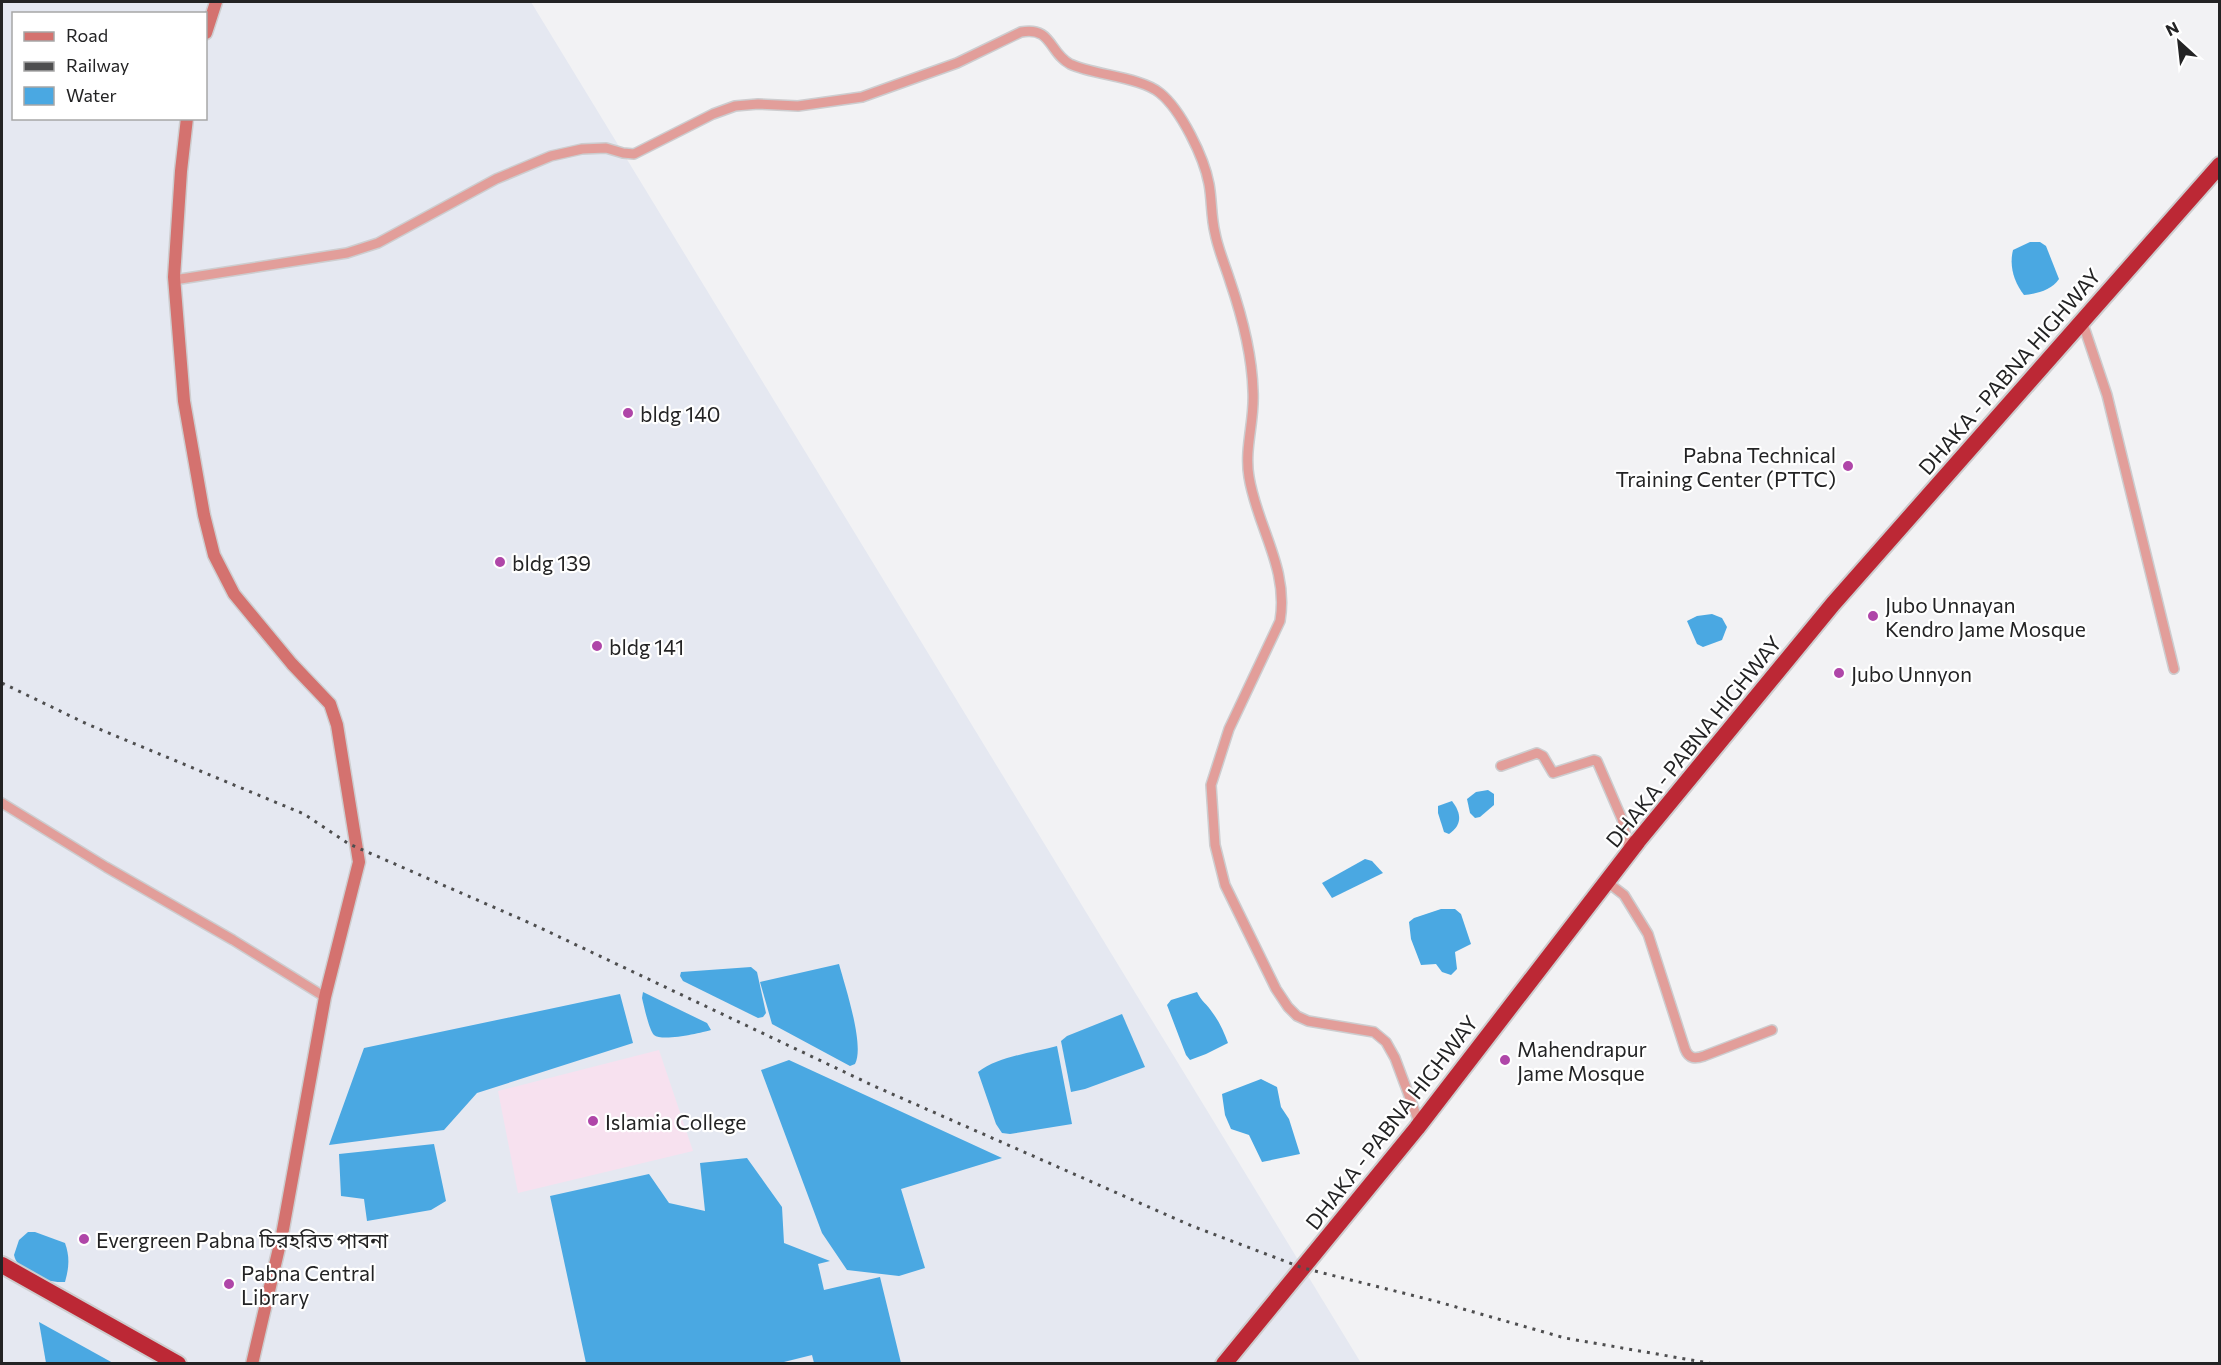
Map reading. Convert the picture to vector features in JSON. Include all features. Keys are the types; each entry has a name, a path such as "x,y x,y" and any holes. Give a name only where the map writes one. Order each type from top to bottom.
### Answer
{"highway":[{"name":"DHAKA - PABNA HIGHWAY","path":"1224,1364 1420,1125 1607,882 1833,604 2220,165"},
{"path":"2,1265 178,1364"}],"main road":[{"path":"207,30 216,2"},
{"path":"187,120 174,280 184,401 204,515 214,555 234,594 292,664 330,704 337,725 359,862 325,998 282,1235 252,1364"}],"street":[{"path":"174,280 347,253 378,243 496,179 551,156 582,149 606,148 634,154 713,114 748,104 798,106 862,97 957,63 1021,32 1031,30 1039,32 1064,61 1072,65 1160,92 1187,129 1209,182 1215,234 1231,282 1251,364 1254,394 1247,452 1249,478 1282,588 1283,604 1280,621 1229,729 1211,785 1215,845 1225,885 1276,989 1288,1007 1297,1016 1308,1021 1374,1032 1386,1042 1395,1058 1420,1125"},
{"path":"2082,321 2107,395 2174,669"},
{"path":"1501,766 1537,753 1543,756 1553,773 1597,761 1622,819 1630,853"},
{"path":"2,803 106,867 233,940 325,998"},
{"path":"1607,882 1624,895 1648,934 1685,1049 1690,1056 1694,1058 1704,1056 1772,1030"}],"shaded area":[{"path":"2,2 531,2 1361,1363 2,1364"},
{"name":"Islamia College","path":"659,1050 693,1151 518,1193 498,1091"}],"water":[{"path":"2030,242 2040,242 2046,246 2059,279 2048,289 2024,295 2013,274 2012,256 2013,250"},
{"path":"1712,614 1722,618 1727,627 1722,640 1703,647 1697,644 1687,621 1697,616"},
{"path":"1488,790 1494,794 1494,805 1480,817 1475,818 1470,813 1467,799 1476,792"},
{"path":"1452,801 1458,810 1459,819 1456,827 1449,834 1444,832 1438,806"},
{"path":"1365,859 1372,861 1383,873 1332,898 1322,883"},
{"path":"1441,909 1455,909 1461,914 1471,944 1455,952 1457,969 1451,975 1442,972 1436,964 1421,965 1411,939 1409,922 1414,918"},
{"path":"839,964 853,1015 858,1044 855,1064 850,1066 772,1024 760,982"},
{"path":"751,967 757,972 766,1013 763,1017 758,1018 683,981 680,976 681,972"},
{"path":"643,992 707,1023 711,1030 665,1038 654,1035 645,1012"},
{"path":"1197,992 1217,1019 1228,1043 1190,1060 1167,1005 1171,1000"},
{"path":"620,994 633,1043 477,1093 444,1130 329,1145 364,1048"},
{"path":"1122,1014 1145,1067 1071,1092 1061,1041 1067,1036"},
{"path":"1057,1046 1072,1124 1010,1134 1002,1133 996,1124 978,1072 996,1062"},
{"path":"789,1060 1002,1158 901,1189 925,1268 899,1276 847,1270 822,1233 761,1070"},
{"path":"1261,1079 1277,1087 1281,1107 1289,1119 1300,1154 1262,1162 1249,1135 1231,1129 1225,1115 1222,1094"},
{"path":"434,1144 446,1201 431,1210 367,1221 364,1199 341,1196 339,1154"},
{"path":"747,1158 782,1207 784,1243 830,1261 818,1264 824,1290 880,1277 901,1363 814,1363 812,1355 776,1364 586,1363 550,1196 649,1174 669,1203 705,1211 700,1163"},
{"path":"28,1232 35,1232 65,1243 68,1262 65,1282 50,1281 34,1276 17,1262 14,1255 19,1240"},
{"path":"39,1322 113,1363 46,1363"}],"railway":[{"path":"2,683 87,724 304,814 349,844 530,923 874,1086 1192,1226 1303,1268 1435,1301 1565,1338 1714,1364"}],"place":[{"name":"bldg 140","path":"628,413"},
{"name":"Pabna Technical Training Center (PTTC)","path":"1848,466"},
{"name":"bldg 139","path":"500,562"},
{"name":"Jubo Unnayan Kendro Jame Mosque","path":"1873,616"},
{"name":"bldg 141","path":"597,646"},
{"name":"Jubo Unnyon","path":"1839,673"},
{"name":"Mahendrapur Jame Mosque","path":"1505,1060"},
{"name":"Islamia College","path":"593,1121"},
{"name":"Evergreen Pabna চিরহরিত পাবনা","path":"84,1239"},
{"name":"Pabna Central Library","path":"229,1284"}]}
